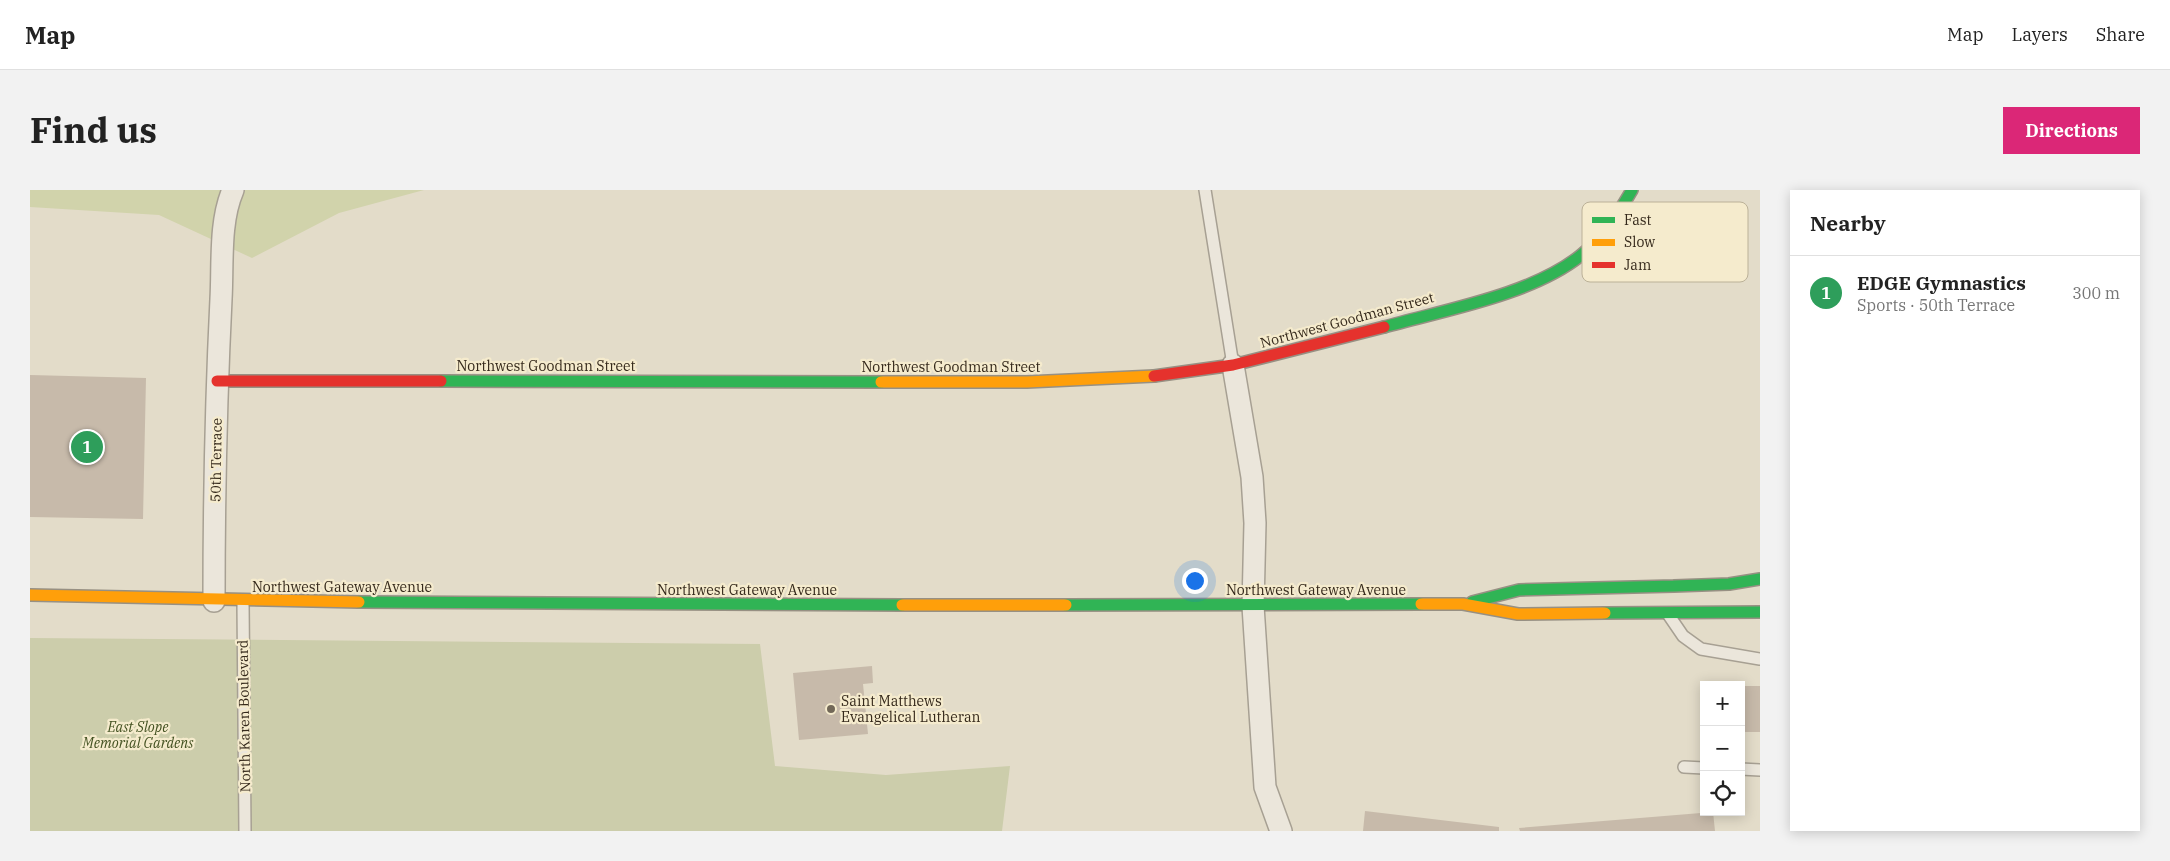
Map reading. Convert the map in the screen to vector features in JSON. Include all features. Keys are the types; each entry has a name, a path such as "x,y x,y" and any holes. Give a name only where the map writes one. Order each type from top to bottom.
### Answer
{"main road":[{"name":"Northwest Goodman Street","path":"1626,202 1632,190"},
{"name":"Northwest Goodman Street","path":"217,381 1027,382 1075,381 1164,374 1233,365 1339,340 1454,307 1519,288 1549,275 1573,261 1582,253"},
{"name":"Northwest Gateway Avenue","path":"1463,604 1519,590 1728,584 1760,579"},
{"name":"Northwest Gateway Avenue","path":"30,595 243,602 984,606 1463,604 1518,614 1760,612"}],"street":[{"name":"50th Terrace","path":"214,601 217,381 225,224 233,190"},
{"path":"1233,365 1252,477 1256,523 1253,606 1266,787 1281,831"}],"lane":[{"path":"1205,190 1233,365"},
{"name":"North Karen Boulevard","path":"243,602 245,831"},
{"path":"1666,613 1683,636 1701,649 1760,659"},
{"path":"1684,767 1700,768"},
{"path":"1745,769 1760,770"}],"green space":[{"path":"30,190 424,190 339,213 252,258 159,215 30,207"},
{"name":"East Slope Memorial Gardens","path":"30,638 760,644 775,766 886,775 1010,766 1002,831 30,831"}],"building":[{"path":"30,375 146,378 143,519 30,517"},
{"name":"Saint Matthews Evangelical Lutheran","path":"872,666 873,683 863,684 868,734 799,740 793,673"},
{"path":"1745,686 1760,686 1760,732 1745,732"},
{"path":"1365,811 1499,827 1499,831 1363,831"},
{"path":"1700,813 1700,816 1713,816 1715,831 1520,831 1519,828"}],"traffic: fast":[{"path":"1624,202 1632,190"},
{"path":"1384,327 1486,300 1512,291 1560,270 1582,254"},
{"path":"441,381 881,382"},
{"path":"1674,586 1729,584 1760,579"},
{"path":"1472,602 1519,590 1674,586"},
{"path":"359,602 902,605"},
{"path":"1066,605 1421,604"},
{"path":"1605,613 1760,612"}],"traffic: slow":[{"path":"881,382 1027,382 1154,376"},
{"path":"30,595 359,602"},
{"path":"1421,604 1463,604 1518,614 1605,613"},
{"path":"902,605 1066,605"}],"traffic: jam":[{"path":"1154,376 1233,365 1384,327"},
{"path":"217,381 441,381"}],"place":[{"name":"EDGE Gymnastics","path":"87,447"},
{"name":"Saint Matthews Evangelical Lutheran","path":"831,709"}]}
